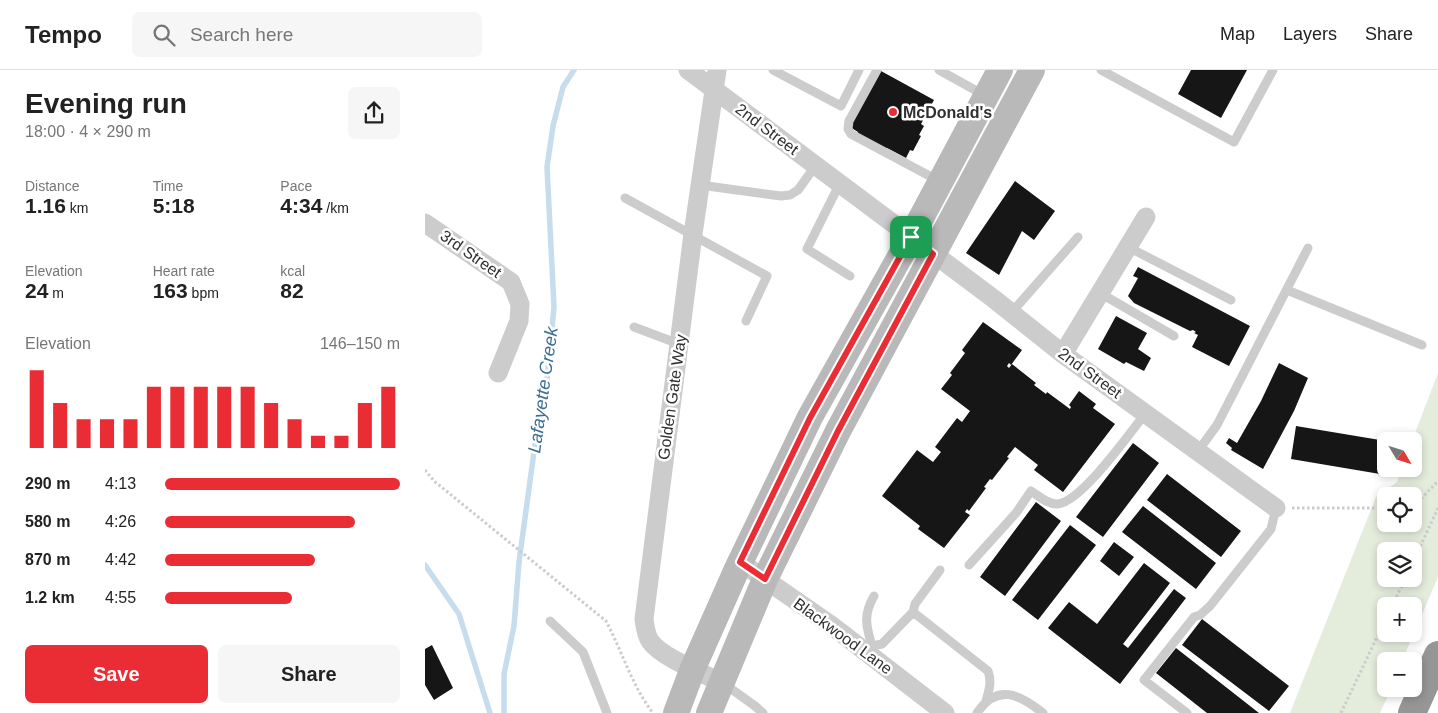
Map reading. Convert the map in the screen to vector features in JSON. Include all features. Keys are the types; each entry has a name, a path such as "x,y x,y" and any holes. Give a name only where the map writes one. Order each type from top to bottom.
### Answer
{"highway":[{"path":"1412,713 1438,655"}],"main road":[{"path":"709,713 765,579 838,431 933,254 999,102 1001,70"},
{"path":"676,713 693,668 740,562 810,418 940,182 999,102 1032,70"}],"street":[{"name":"2nd Street","path":"688,70 715,79 816,165 1063,354 1276,508"},
{"name":"Golden Gate Way","path":"715,79 693,234 644,619 645,631 651,642 659,650 722,683"},
{"path":"1063,354 1146,217"},
{"name":"3rd Street","path":"425,222 511,282 520,304 519,322 498,373"},
{"name":"Blackwood Lane","path":"740,562 870,649 945,713"}],"lane":[{"path":"773,70 841,106 859,70"},
{"path":"877,70 849,121 848,129 851,134 940,182"},
{"path":"939,70 999,102"},
{"path":"1101,70 1234,142 1273,70"},
{"path":"700,185 781,196 790,195 798,190 816,165"},
{"path":"840,183 807,249 850,276"},
{"path":"625,198 767,276 746,321"},
{"path":"1011,313 1078,237"},
{"path":"1128,247 1231,300"},
{"path":"1198,451 1217,425 1308,248"},
{"path":"1287,290 1422,345"},
{"path":"1100,294 1174,336"},
{"path":"634,327 679,344"},
{"path":"969,565 1016,513 1031,491 1049,502 1057,504 1065,502 1074,496 1096,475 1145,414"},
{"path":"1187,713 1144,680 1194,617 1200,615 1210,606 1271,529 1276,508"},
{"path":"874,596 868,608 867,628 870,649 882,644 913,612 915,604 939,570"},
{"path":"913,612 988,671 991,678 990,686 986,701 977,713"},
{"path":"550,621 583,652 607,713"},
{"path":"722,683 763,713"},
{"path":"986,701 1005,695 1015,696 1024,699 1043,713"}],"path":[{"path":"425,470 434,481 606,621 619,645 641,696 653,713"},
{"path":"1422,498 1438,481"},
{"path":"1276,508 1377,508"},
{"path":"1422,543 1438,508"},
{"path":"1341,713 1377,637"}],"green space":[{"path":"1438,373 1438,577 1422,614 1422,597 1377,597 1377,642 1410,642 1406,652 1377,652 1377,697 1387,697 1380,713 1290,713 1376,497 1377,532 1422,532 1422,487 1390,487 1397,482 1399,478 1423,478 1423,432 1415,432"}],"building":[{"path":"1191,70 1247,70 1221,118 1178,94"},
{"name":"McDonald's","path":"881,71 934,100 921,124 924,126 919,135 921,136 913,151 910,150 906,158 887,148 886,150 857,134 858,132 850,127"},
{"path":"1015,181 1055,211 1034,240 1022,231 999,275 966,253"},
{"path":"1138,267 1250,326 1229,366 1192,347 1198,335 1193,330 1190,331 1134,303 1128,296 1138,278 1133,276"},
{"path":"1116,316 1147,333 1138,349 1151,358 1144,371 1126,362 1124,364 1098,349"},
{"path":"983,322 1022,350 1011,365 1009,363 1007,366 1009,368 1012,364 1036,383 1034,385 1070,409 1069,405 1079,391 1096,404 1093,408 1115,424 1063,492 1034,470 1038,465 1015,447 992,480 990,479 984,487 986,488 969,511 967,509 965,512 970,515 944,548 918,529 920,526 882,496 917,450 933,462 941,452 935,447 957,418 962,422 970,411 941,389 965,353 962,350"},
{"path":"1279,363 1308,378 1294,411 1263,469 1231,450 1232,448 1226,443 1229,438 1237,443 1261,401"},
{"path":"1296,426 1377,440 1377,473 1291,459"},
{"path":"1133,443 1159,463 1103,537 1076,517"},
{"path":"1167,474 1241,531 1221,557 1147,500"},
{"path":"1036,502 1061,521 1005,596 980,577"},
{"path":"1143,506 1216,563 1196,589 1122,532"},
{"path":"1070,525 1096,545 1038,620 1012,600"},
{"path":"1114,542 1134,557 1119,576 1100,561"},
{"path":"1144,563 1170,583 1123,644 1128,648 1174,589 1186,598 1120,684 1048,628 1069,602 1097,624"},
{"path":"1202,619 1289,686 1269,711 1182,645"},
{"path":"432,645 453,688 434,700 425,685 425,649"},
{"path":"1176,648 1259,713 1207,713 1156,673"}],"waterway":[{"name":"Lafayette Creek","path":"504,713 504,674 514,626 519,562 536,437 546,390 554,307 547,167 553,126 563,87 574,70"},
{"path":"425,565 459,614 490,713"}],"place":[{"name":"McDonald's","path":"893,112"}],"route":[{"path":"911,237 933,254 838,431 765,579 740,562 810,418 911,237"}]}
